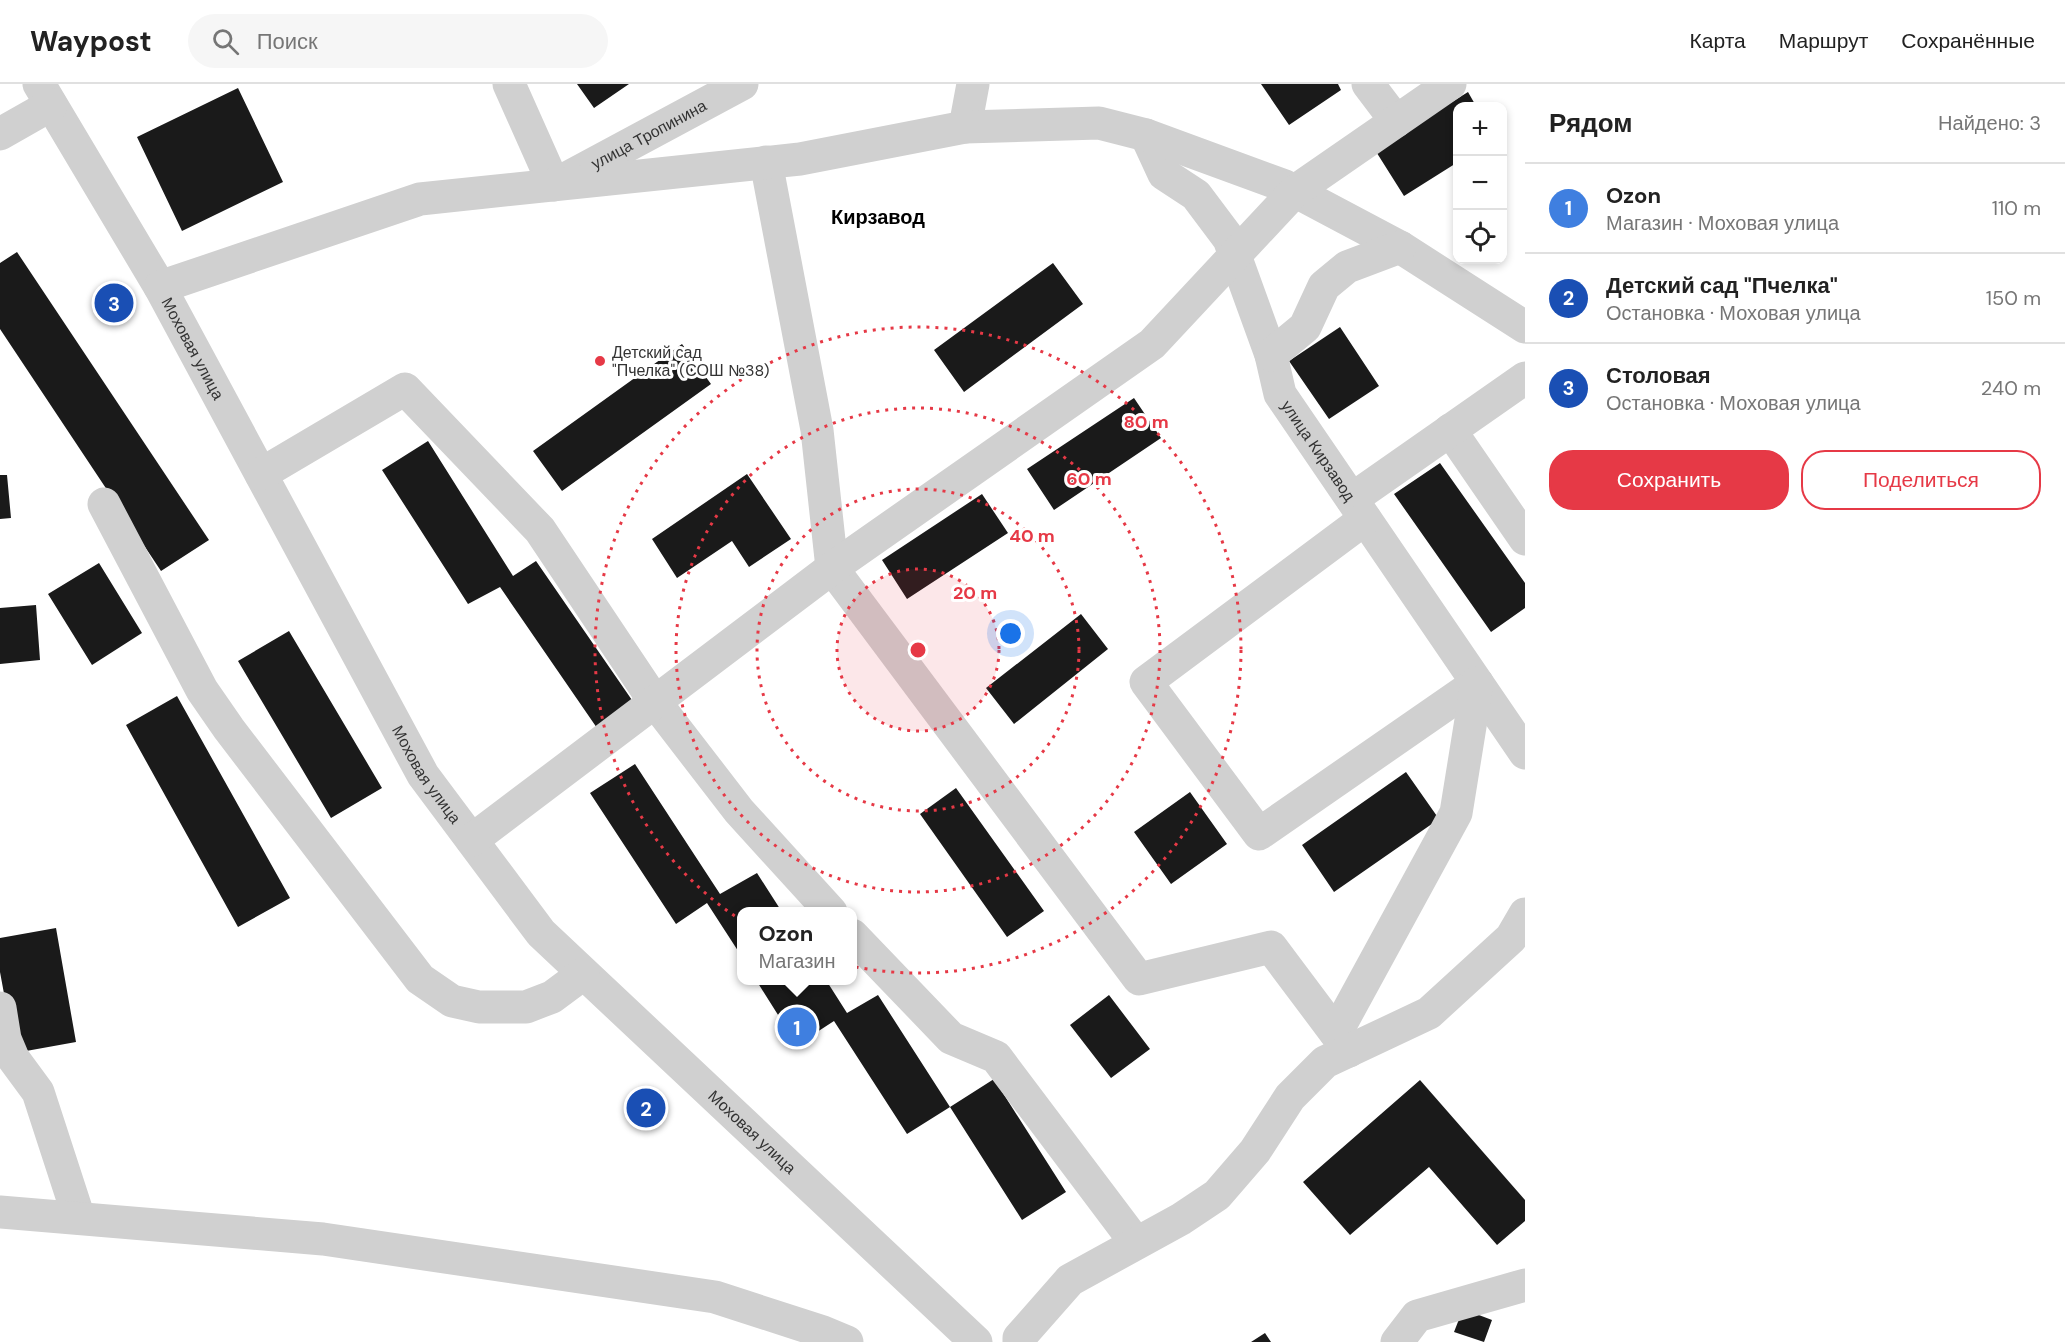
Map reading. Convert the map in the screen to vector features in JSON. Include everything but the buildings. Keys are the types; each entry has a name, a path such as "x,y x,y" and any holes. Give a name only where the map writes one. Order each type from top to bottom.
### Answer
{"street":[{"path":"509,84 554,185"},
{"name":"улица Тропинина","path":"554,185 742,84"},
{"path":"964,127 972,84"},
{"path":"1368,84 1396,121"},
{"path":"472,840 832,568 1152,345 1295,191 1449,84"},
{"path":"0,134 45,94"},
{"name":"Моховая улица","path":"45,94 160,287 423,775 541,933 976,1342"},
{"path":"160,287 420,199 801,159 964,127 1099,123 1146,135 1295,191 1400,247 1525,327"},
{"name":"улица Кирзавод","path":"1146,135 1164,174 1196,195 1229,239 1271,355 1280,394 1525,753"},
{"path":"766,162 818,430 832,568 1139,979 1271,947 1343,1042"},
{"path":"1271,355 1305,327 1324,286 1347,267 1400,247"},
{"path":"1477,683 1259,834 1146,682 1358,509 1450,430 1525,378"},
{"path":"261,474 405,389 540,530 655,702 739,811 826,907"},
{"path":"1450,430 1525,539"},
{"path":"104,504 215,709 420,979 435,992 459,1003 479,1007 526,1007 546,1000 583,974"},
{"path":"1019,1342 1019,1338 1070,1280 1217,1195 1255,1150 1290,1097 1343,1042 1456,813 1477,683"},
{"path":"1343,1042 1429,1013 1511,938 1525,914"},
{"path":"857,940 951,1038 996,1057 1136,1243"},
{"path":"0,1008 5,1039 13,1058 38,1092 79,1218"},
{"path":"0,1212 323,1239 715,1297 847,1342"},
{"path":"1397,1342 1417,1316 1525,1285"}],"place":[{"name":"Столовая","path":"114,303"},
{"name":"Детский сад \"Пчелка\" (СОШ №38)","path":"600,361"},
{"name":"Ozon","path":"797,1027"},
{"name":"Детский сад \"Пчелка\"","path":"646,1108"}],"district":[{"name":"Кирзавод","path":"878,217"}]}
